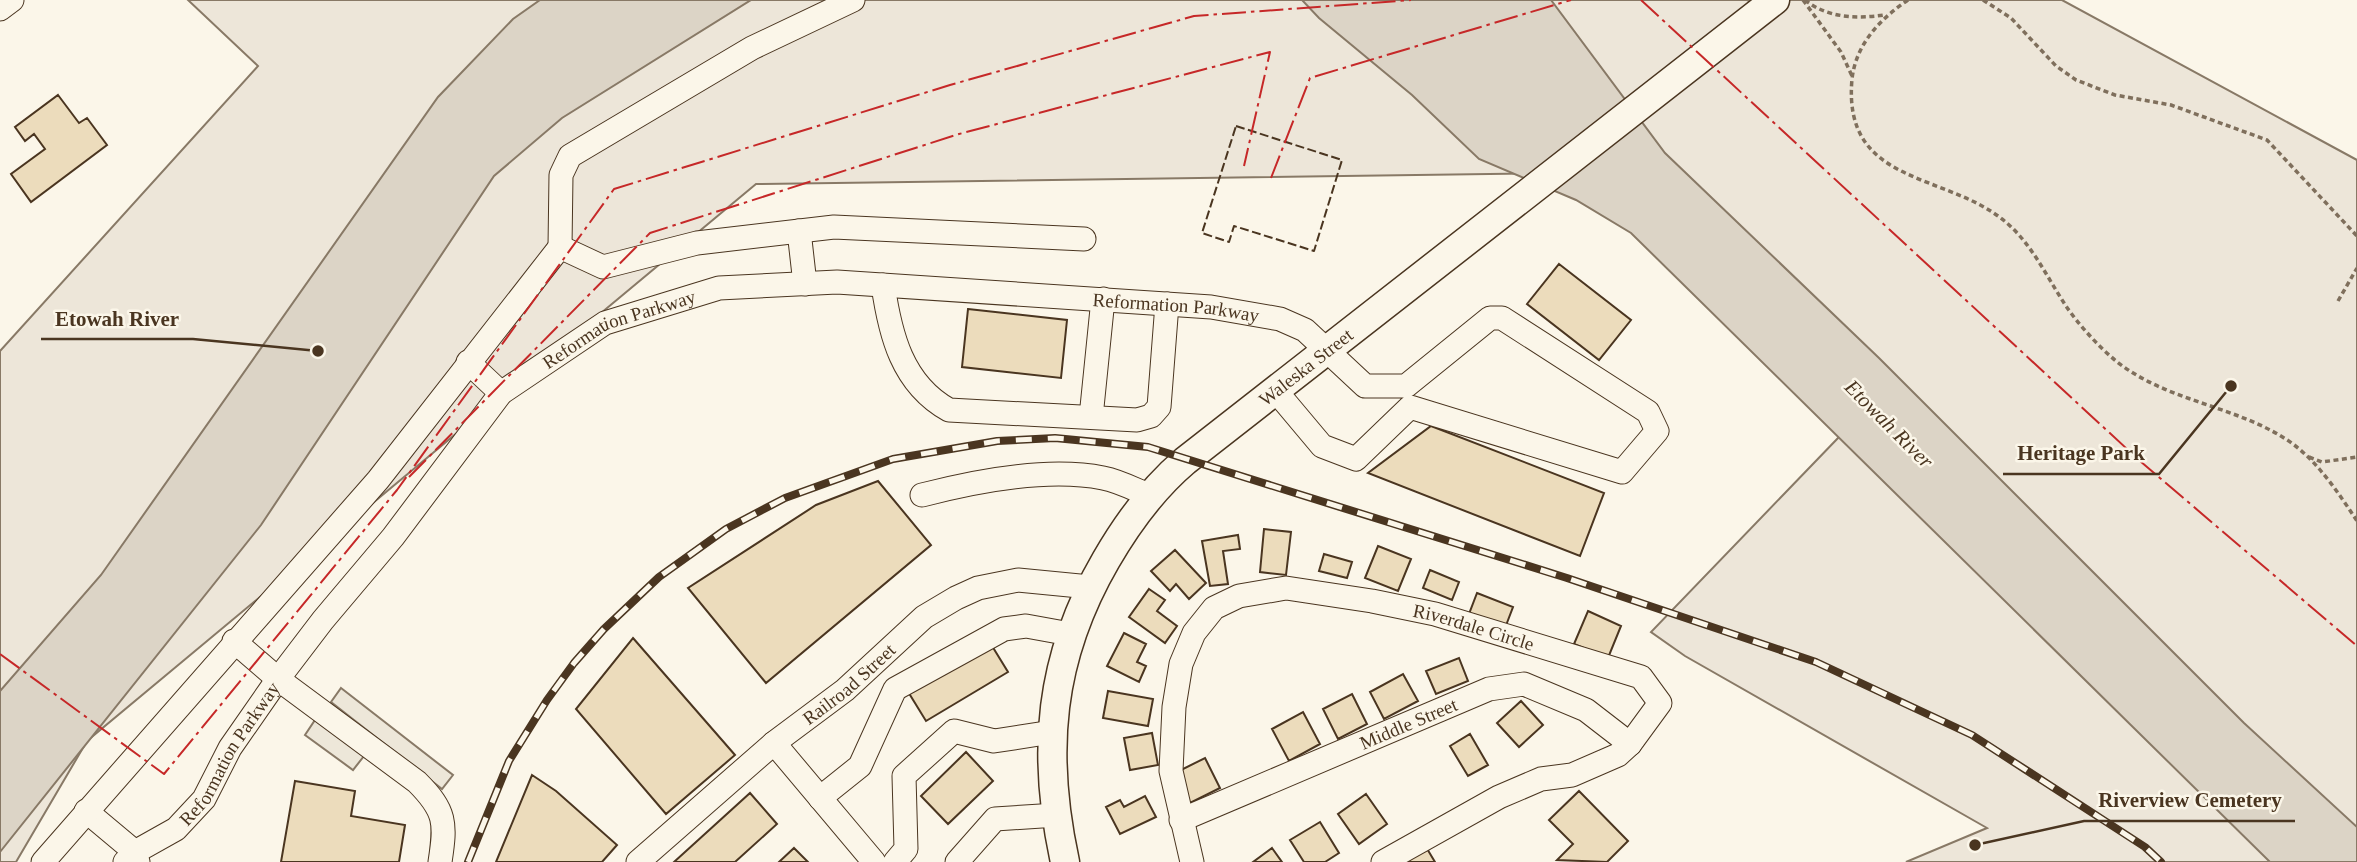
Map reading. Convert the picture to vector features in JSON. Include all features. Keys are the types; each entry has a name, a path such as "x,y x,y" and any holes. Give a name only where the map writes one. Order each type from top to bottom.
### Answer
{"main road":[{"name":"Waleska Street","path":"1065,862 1051,762 1055,692 1070,634 1090,587 1122,531 1148,495 1185,461 1413,281 1775,0"}],"street":[{"path":"0,9 12,0"},
{"path":"43,862 234,641 378,480 560,247 561,175 570,156 752,48 853,0"},
{"path":"560,247 603,267 697,243 834,227 1084,239"},
{"path":"799,231 805,284"},
{"name":"Reformation Parkway","path":"133,859 176,829 204,799 230,748 278,679 393,537 501,393 605,323 719,288 805,284 883,285 1211,307 1280,319 1305,330 1364,386 1408,397 1622,472 1657,431 1648,412 1502,318 1490,318 1408,397"},
{"path":"883,285 890,332 911,377 930,400 949,410 1137,420 1151,416 1159,407 1167,304"},
{"path":"1091,417 1103,299"},
{"path":"468,362 501,393"},
{"path":"1275,390 1322,446 1356,459 1408,397"},
{"path":"922,495 977,481 1037,475 1102,477 1148,495"},
{"name":"Railroad Street","path":"638,862 774,743 845,690 924,617 978,588 1018,580 1090,587"},
{"name":"Riverdale Circle","path":"1192,862 1171,771 1174,707 1181,664 1194,633 1214,608 1239,596 1286,588 1435,614 1642,677 1660,703 1630,744 1618,755 1572,775 1541,779 1499,797 1383,862"},
{"path":"821,798 860,766 895,689 1004,629 1026,626 1070,634"},
{"path":"234,641 278,679 417,782 433,798 443,814 440,862"},
{"name":"Middle Street","path":"1181,820 1489,690 1524,684 1586,710 1630,744"},
{"path":"895,862 906,849 904,776 954,732 994,741 1052,732"},
{"path":"774,743 874,862"},
{"path":"86,811 133,859"},
{"path":"957,862 995,819 1058,815"}],"path":[{"path":"1804,0 1814,7 1835,14 1863,18 1886,15"},
{"path":"1804,0 1841,52 1853,78"},
{"path":"1908,0 1886,15 1868,36 1853,78 1850,99 1860,135 1874,151 1908,177 1961,194 2009,224 2032,251 2068,309 2117,361 2180,397 2283,437 2306,456 2357,521"},
{"path":"1983,0 2011,18 2056,66 2076,80 2115,94 2171,105 2267,140 2357,236"},
{"path":"2338,301 2357,268"},
{"path":"2306,456 2322,462 2357,457"}],"shaded area":[{"path":"188,0 1747,0 1769,10 1783,0 2062,0 2357,160 2357,862 1906,862 1987,828 1685,656 1651,632 1865,410 1554,173 756,184 87,741 16,862 0,862 0,351 258,66"},
{"path":"341,688 453,775 442,789 331,702"},
{"path":"315,720 364,756 353,770 305,735"}],"water":[{"path":"540,0 751,0 562,118 494,176 261,525 0,852 0,691 101,575 438,97 513,19"},
{"name":"Etowah River","path":"1302,0 1551,0 1665,153 1879,358 2244,723 2357,827 2357,862 2270,862 1631,233 1576,200 1479,159 1412,95 1319,18"}],"building":[{"path":"58,95 79,123 87,118 107,145 31,202 11,174 45,149 34,134 25,141 15,127"},
{"path":"1559,264 1631,320 1599,360 1527,304"},
{"path":"968,309 1067,320 1061,378 962,367"},
{"path":"1431,426 1604,493 1580,556 1368,473"},
{"path":"878,481 931,545 766,683 688,588 816,505"},
{"path":"1264,529 1291,532 1286,575 1260,572"},
{"path":"1238,535 1240,549 1223,551 1228,584 1210,586 1202,541"},
{"path":"1378,546 1411,559 1398,591 1365,578"},
{"path":"1175,550 1206,583 1189,599 1176,584 1170,591 1151,571"},
{"path":"1324,554 1352,562 1347,578 1319,571"},
{"path":"1430,570 1459,582 1452,600 1423,588"},
{"path":"1149,589 1165,600 1157,611 1177,626 1165,643 1129,617"},
{"path":"1477,593 1513,607 1505,628 1469,614"},
{"path":"1588,611 1621,626 1608,658 1574,644"},
{"path":"1124,633 1146,644 1137,662 1146,666 1139,682 1107,666"},
{"path":"633,638 735,755 666,814 576,709"},
{"path":"989,641 1008,672 926,721 907,690"},
{"path":"1459,658 1468,681 1436,694 1426,671"},
{"path":"1403,674 1418,701 1384,719 1370,692"},
{"path":"1108,691 1153,699 1148,726 1103,718"},
{"path":"1352,694 1367,724 1338,739 1323,709"},
{"path":"1521,701 1543,725 1519,747 1497,723"},
{"path":"1303,712 1320,744 1289,761 1272,729"},
{"path":"1152,733 1158,765 1130,770 1124,738"},
{"path":"1470,734 1488,765 1468,776 1450,746"},
{"path":"966,752 993,781 948,824 921,796"},
{"path":"1205,758 1220,788 1190,803 1175,773"},
{"path":"532,775 556,791 617,845 602,862 496,862"},
{"path":"295,781 355,791 351,816 405,825 399,862 281,862"},
{"path":"1579,791 1628,841 1607,862 1557,860 1573,844 1549,820"},
{"path":"750,793 777,824 735,862 674,862"},
{"path":"1366,794 1387,824 1359,844 1338,814"},
{"path":"1145,796 1156,817 1120,834 1106,807 1120,800 1124,807"},
{"path":"1320,822 1339,853 1325,862 1304,862 1290,840"},
{"path":"1426,847 1435,862 1401,862"},
{"path":"794,848 808,862 779,862"},
{"path":"1272,848 1282,862 1253,862"}],"railway":[{"path":"468,862 509,761 547,700 574,663 604,629 659,577 726,529 785,498 893,459 997,441 1055,438 1148,447 1567,578 1816,662 1972,735 2145,847 2161,862"}],"fence":[{"path":"1236,126 1342,160 1314,251 1234,226 1229,242 1202,233 1236,126"}],"power":[{"path":"0,654 164,774 397,490 614,189 950,85 1194,16 1411,0"},
{"path":"1271,178 1310,78 1571,0"},
{"path":"1641,0 2140,461 2357,646"},
{"path":"409,477 650,233 959,134 1270,52 1244,166"}],"place":[{"name":"Etowah River","path":"318,351"},
{"name":"Heritage Park","path":"2231,386"},
{"name":"Riverview Cemetery","path":"1975,845"}]}
